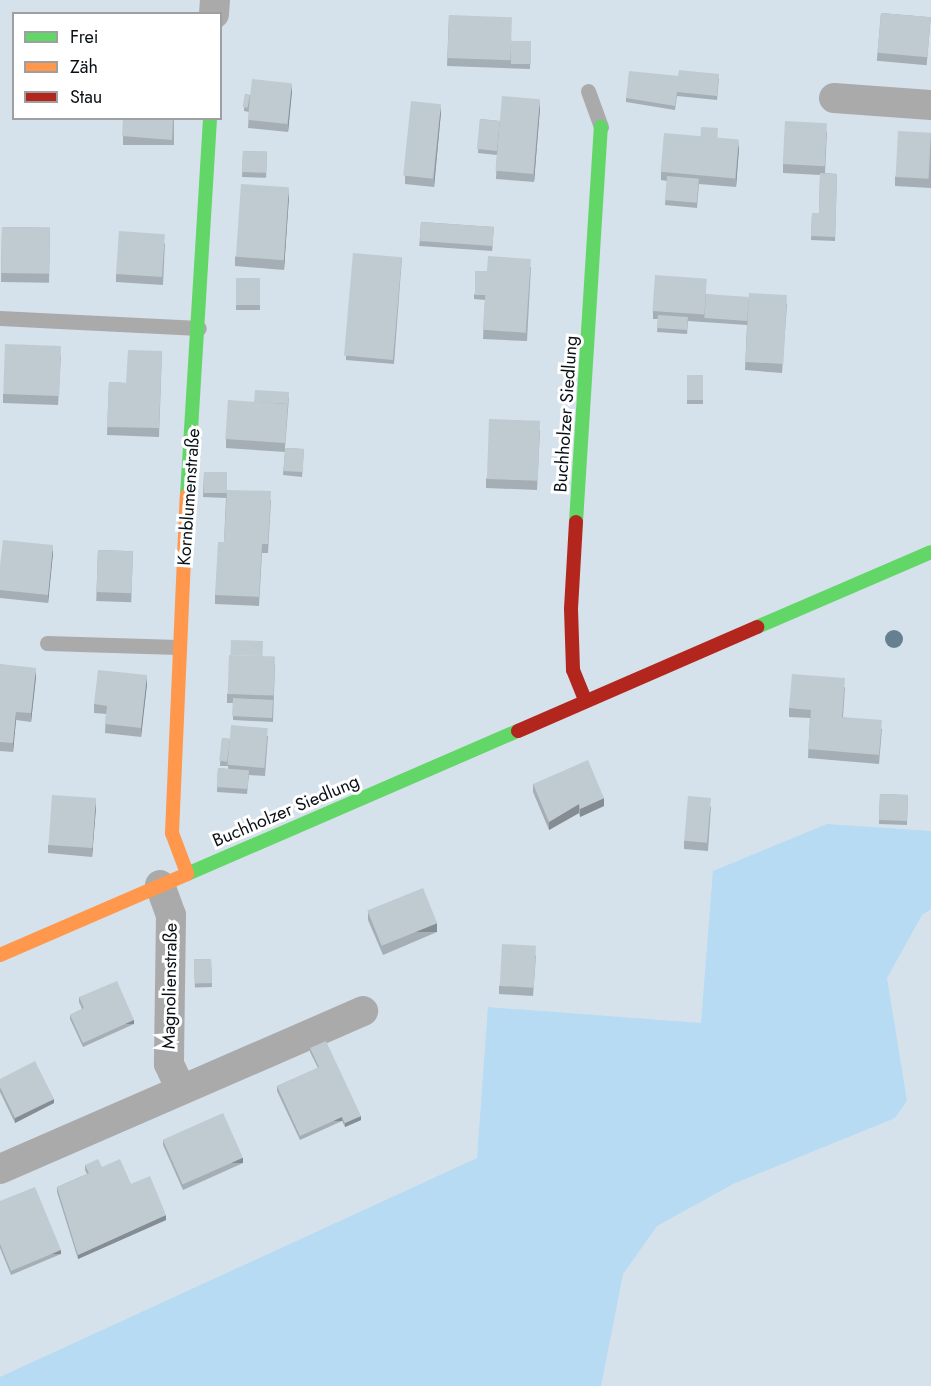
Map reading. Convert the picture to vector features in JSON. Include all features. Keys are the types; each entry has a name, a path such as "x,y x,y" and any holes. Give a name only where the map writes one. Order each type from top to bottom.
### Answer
{"street":[{"path":"834,98 931,105"},
{"name":"Kornblumenstraße","path":"187,873 172,833 178,647 210,120"},
{"name":"Buchholzer Siedlung","path":"585,700 573,670 571,609 601,127"},
{"name":"Buchholzer Siedlung","path":"0,955 931,552"},
{"name":"Magnolienstraße","path":"160,885 171,915 169,1064 180,1088"},
{"path":"0,1169 180,1088 363,1011"}],"lane":[{"path":"588,91 601,127"},
{"path":"0,318 199,328"},
{"path":"47,643 178,647"}],"shaded area":[{"path":"827,824 931,831 931,909 922,915 887,978 907,1101 895,1118 733,1184 657,1226 623,1274 601,1386 0,1386 0,1377 477,1158 488,1007 701,1023 713,871"}],"building":[{"path":"881,13 931,17 927,57 878,53"},
{"path":"449,15 512,17 510,60 447,58"},
{"path":"511,41 531,41 531,64 511,64"},
{"path":"679,70 719,74 717,96 677,92 675,106 626,98 629,71 678,76"},
{"path":"252,79 292,83 287,124 248,120"},
{"path":"245,94 250,95 247,108 243,107"},
{"path":"502,96 540,99 533,174 495,171"},
{"path":"411,101 441,104 433,179 403,176"},
{"path":"480,119 500,121 497,151 477,149"},
{"path":"123,120 173,120 172,140 122,136"},
{"path":"785,121 827,123 825,166 783,164"},
{"path":"701,127 718,128 717,138 700,137"},
{"path":"898,131 931,133 929,179 896,177"},
{"path":"664,133 739,140 735,178 661,172"},
{"path":"243,151 267,152 266,173 242,172"},
{"path":"820,173 837,174 835,237 811,236 812,213 819,213"},
{"path":"667,176 699,179 697,203 665,200"},
{"path":"241,184 289,187 284,260 236,257"},
{"path":"421,222 494,227 492,246 420,241"},
{"path":"2,227 50,228 49,274 1,273"},
{"path":"119,231 165,234 162,277 116,274"},
{"path":"353,253 402,257 393,360 344,356"},
{"path":"488,256 531,259 526,333 483,330"},
{"path":"475,271 487,271 487,295 475,295"},
{"path":"655,275 707,279 704,315 652,311"},
{"path":"236,278 260,278 260,305 236,305"},
{"path":"749,293 787,295 783,364 745,362"},
{"path":"706,294 749,297 747,321 704,318"},
{"path":"658,315 688,317 687,330 657,328"},
{"path":"5,344 61,346 59,396 3,394"},
{"path":"128,350 162,351 159,428 107,427 109,382 126,383"},
{"path":"687,375 703,375 703,400 687,400"},
{"path":"255,390 289,392 288,409 288,404 254,402"},
{"path":"228,400 288,404 285,443 225,439"},
{"path":"489,419 540,421 538,481 487,479"},
{"path":"285,448 304,449 303,472 284,471"},
{"path":"204,472 227,472 227,493 204,493"},
{"path":"227,490 271,491 268,544 262,544 259,597 215,595 218,542 224,542"},
{"path":"3,540 53,545 48,595 0,590"},
{"path":"98,550 133,551 132,593 97,592"},
{"path":"231,640 263,641 262,656 230,655"},
{"path":"229,655 275,657 274,696 228,694"},
{"path":"0,664 36,668 31,713 16,712 13,743 0,742"},
{"path":"98,670 147,675 141,728 105,724 107,706 94,704"},
{"path":"792,674 845,678 842,717 882,720 879,755 808,749 811,710 789,708"},
{"path":"233,698 273,700 272,718 232,716"},
{"path":"231,725 268,728 264,768 228,765"},
{"path":"222,738 230,739 227,762 219,761"},
{"path":"588,760 604,798 580,809 579,804 549,822 533,784"},
{"path":"218,768 249,770 248,789 217,787"},
{"path":"880,794 908,795 907,821 879,820"},
{"path":"52,795 96,798 92,848 49,845"},
{"path":"688,796 711,798 707,843 684,841"},
{"path":"423,888 437,923 382,946 367,910"},
{"path":"502,944 536,946 534,988 500,986"},
{"path":"211,959 212,983 195,984 194,960"},
{"path":"117,981 134,1020 83,1043 70,1015 84,1008 79,997"},
{"path":"326,1041 361,1116 345,1123 342,1117 300,1136 277,1086 319,1067 310,1048"},
{"path":"35,1061 54,1099 15,1118 0,1087 0,1079"},
{"path":"223,1113 243,1158 183,1185 163,1140"},
{"path":"98,1159 102,1167 120,1159 131,1184 150,1176 166,1215 78,1255 57,1187 89,1173 85,1165"},
{"path":"35,1187 61,1250 11,1271 0,1244 0,1201"}],"traffic: fast":[{"path":"187,495 210,120"},
{"path":"576,522 601,127"},
{"path":"757,627 931,552"},
{"path":"187,874 518,731"}],"traffic: slow":[{"path":"187,495 172,833 187,873"},
{"path":"0,955 187,874"}],"traffic: jam":[{"path":"576,522 571,609 573,670 585,700"},
{"path":"518,731 757,627"}]}
